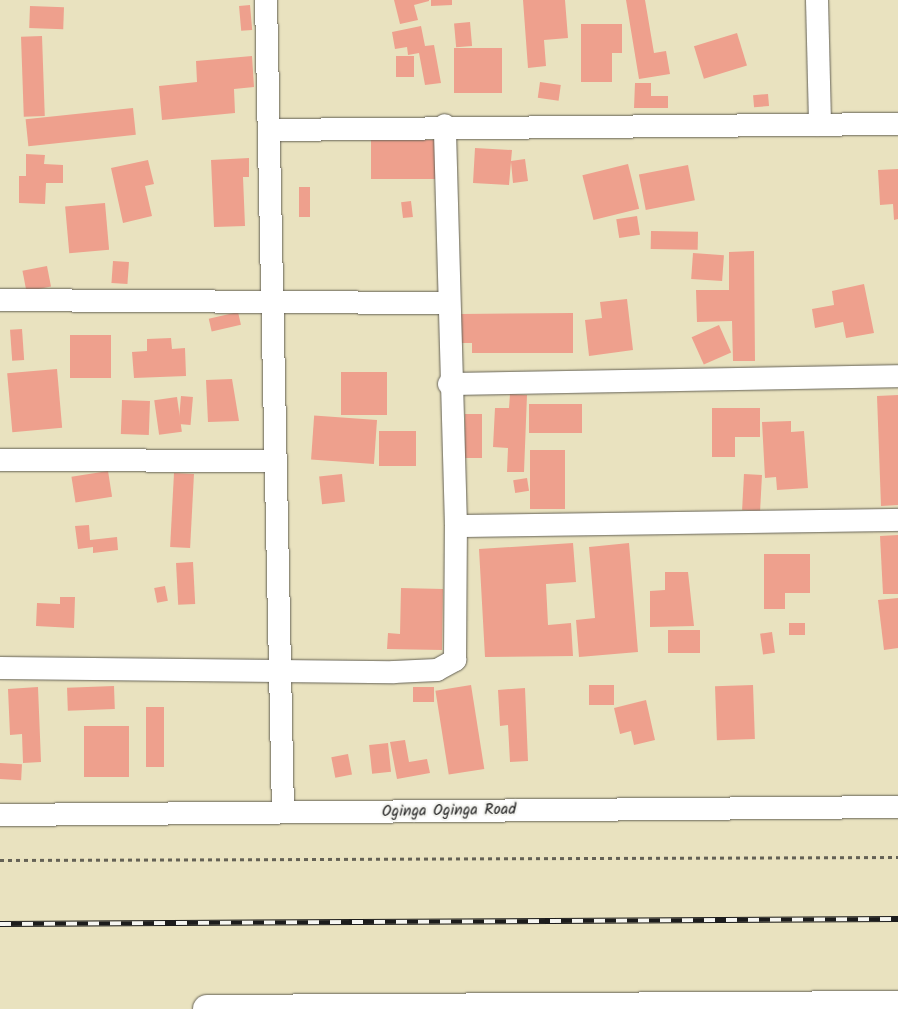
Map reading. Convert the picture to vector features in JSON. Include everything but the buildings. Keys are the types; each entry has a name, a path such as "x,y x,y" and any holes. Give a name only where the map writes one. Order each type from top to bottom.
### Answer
{"highway":[{"path":"207,1009 898,1005"}],"street":[{"path":"266,0 274,300 273,461 283,812"},
{"path":"817,0 820,125"},
{"path":"270,130 445,126 898,124"},
{"path":"0,668 280,671 437,670 454,660 456,526 449,384 445,126"},
{"path":"0,300 274,300 448,303"},
{"path":"449,384 898,376"},
{"path":"0,460 273,461"},
{"path":"456,526 898,520"},
{"name":"Oginga Oginga Road","path":"0,815 898,807"}],"path":[{"path":"0,860 898,857"}],"railway":[{"path":"0,924 898,919"}]}
